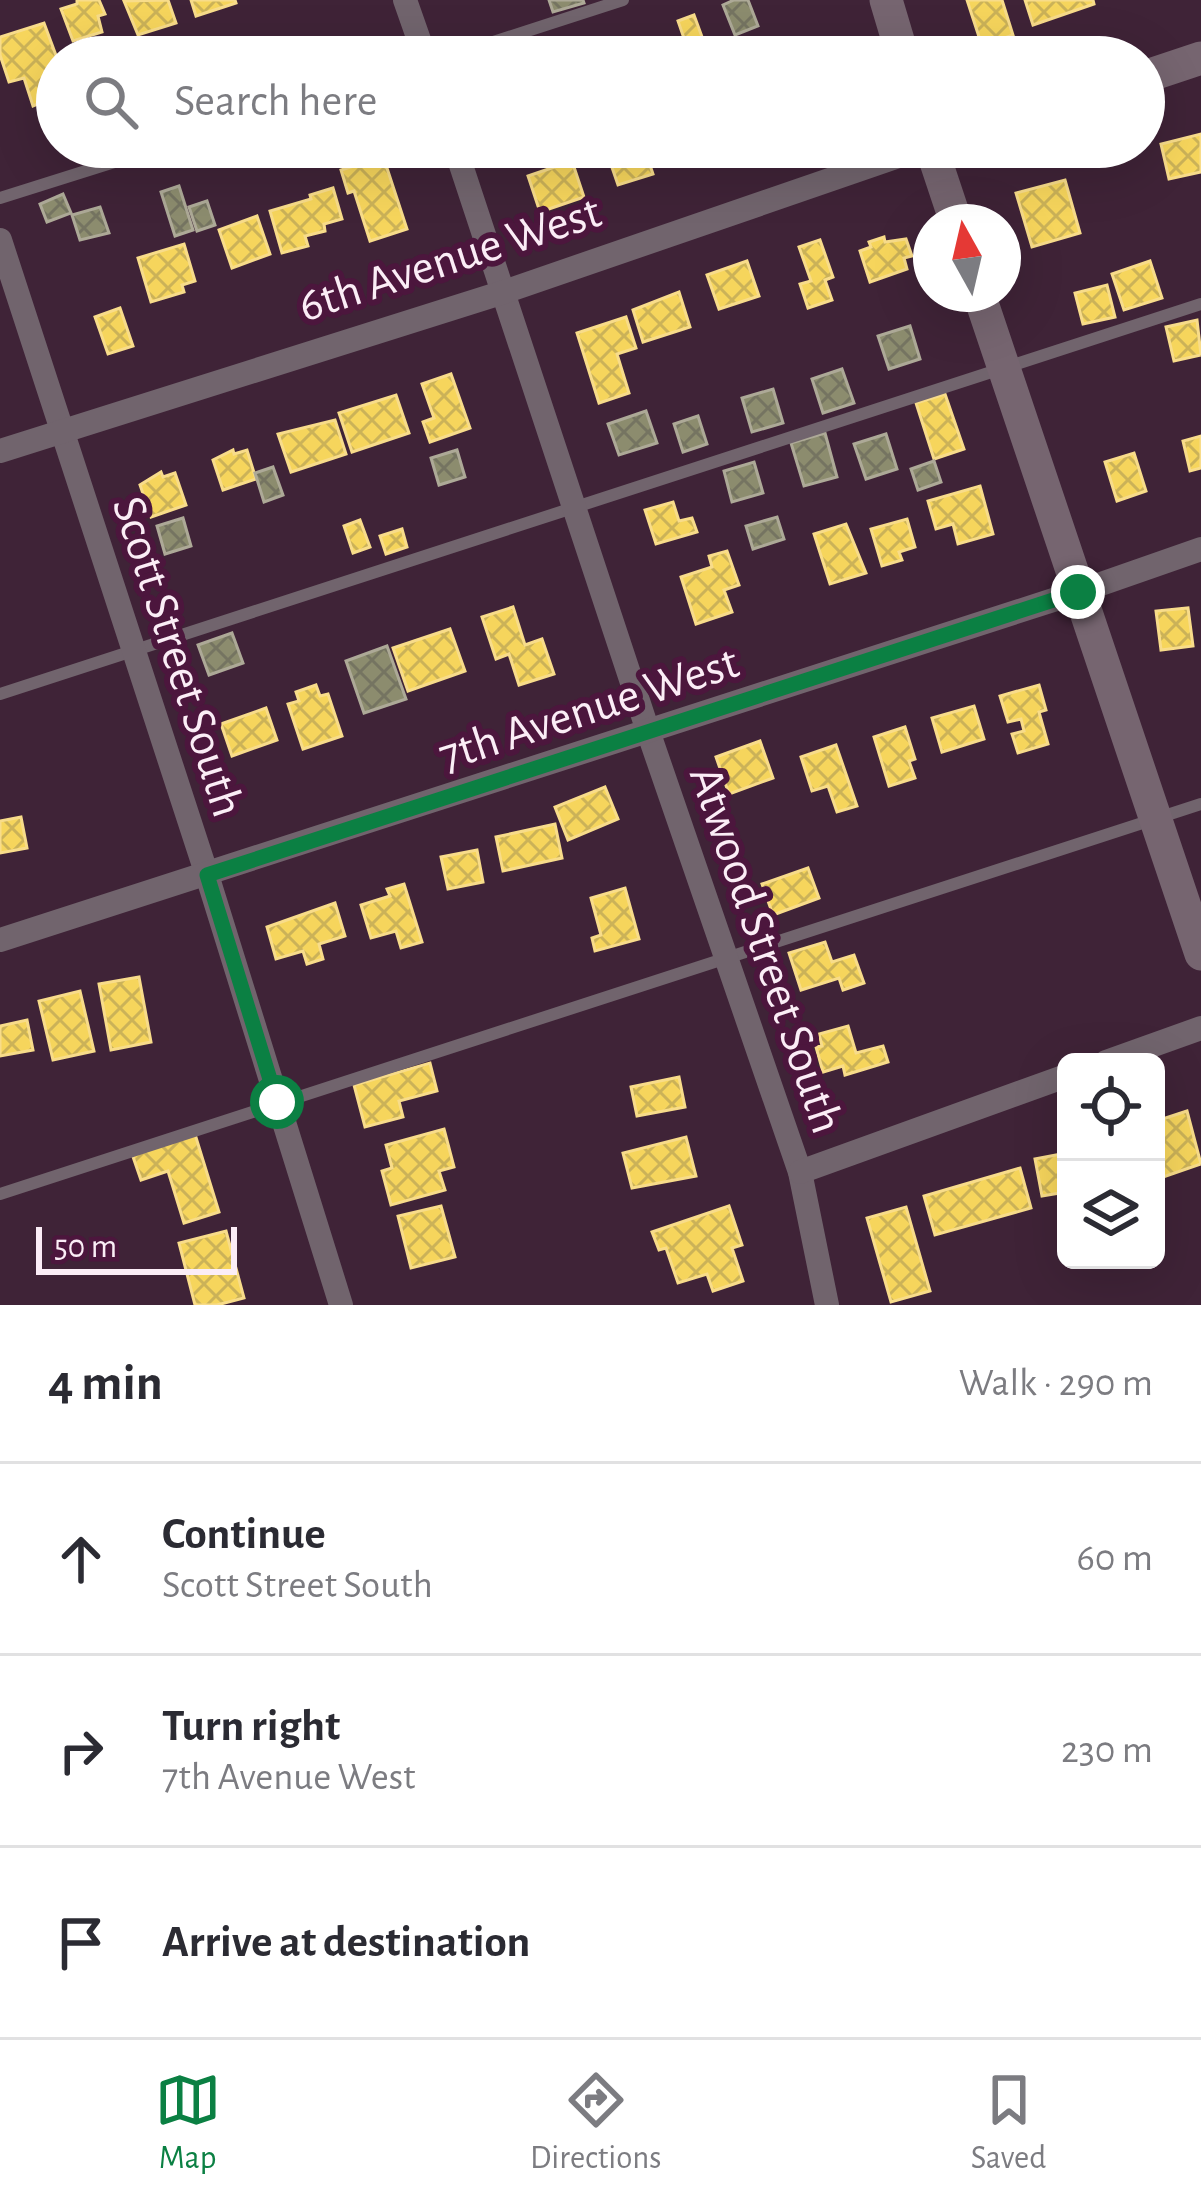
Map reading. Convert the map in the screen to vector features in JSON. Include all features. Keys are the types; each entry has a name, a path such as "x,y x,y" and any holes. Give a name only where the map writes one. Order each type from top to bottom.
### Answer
{"street":[{"path":"406,0 418,36"},
{"path":"886,0 897,36"},
{"path":"1165,70 1201,58"},
{"name":"Atwood Street South","path":"462,168 800,1172 827,1305"},
{"name":"6th Avenue West","path":"0,451 504,292 867,168"},
{"path":"936,168 949,204"},
{"name":"Scott Street South","path":"0,240 341,1305"},
{"path":"986,312 1201,955"},
{"name":"7th Avenue West","path":"0,940 1201,549"},
{"path":"1131,1053 1201,1028"},
{"path":"800,1172 1057,1079"}],"lane":[{"path":"511,36 622,0"},
{"path":"0,198 95,168"},
{"path":"0,694 1201,304"},
{"path":"0,1194 1201,804"}],"building: Homes":[{"path":"77,0 99,0 105,14 98,16 102,32 71,36 61,9"},
{"path":"168,0 176,23 138,35 124,1"},
{"path":"191,0 235,0 236,3 196,16"},
{"path":"967,0 1002,0 1013,35 979,36"},
{"path":"1025,0 1093,0 1094,4 1033,25"},
{"path":"694,15 702,36 683,36 678,21"},
{"path":"44,23 49,36 36,36 36,105 24,78 9,82 0,37"},
{"path":"1201,134 1201,172 1169,179 1165,143"},
{"path":"387,168 407,229 370,241 354,191 348,193 341,170"},
{"path":"551,168 574,168 584,197 540,212 528,176"},
{"path":"612,168 651,168 653,174 618,185"},
{"path":"1065,180 1080,233 1032,247 1016,193"},
{"path":"333,188 342,219 324,224 325,231 305,236 308,246 282,253 270,211"},
{"path":"257,216 270,254 232,268 219,230"},
{"path":"884,237 885,242 906,239 912,256 904,258 907,269 870,282 860,251"},
{"path":"820,240 833,277 825,280 832,300 808,308 800,284 811,281 799,247"},
{"path":"184,244 195,281 182,285 184,292 151,302 138,258"},
{"path":"747,261 759,296 719,309 707,275"},
{"path":"1150,261 1162,298 1124,310 1112,274"},
{"path":"1107,285 1115,317 1083,324 1075,293"},
{"path":"679,292 690,327 643,342 633,310"},
{"path":"120,308 133,346 108,354 95,317"},
{"path":"626,317 636,348 617,354 629,393 599,403 577,333"},
{"path":"1197,320 1201,355 1174,361 1166,327"},
{"path":"451,374 470,428 430,442 423,422 434,418 422,384"},
{"path":"945,394 964,449 934,459 916,403"},
{"path":"396,395 409,433 352,452 339,413"},
{"path":"335,420 346,454 291,472 278,434"},
{"path":"1201,436 1201,468 1190,471 1183,441"},
{"path":"233,450 234,454 247,450 256,479 223,490 213,460"},
{"path":"1134,453 1146,491 1117,501 1105,462"},
{"path":"161,472 163,477 175,473 186,505 151,517 140,485"},
{"path":"980,486 993,534 958,544 953,524 936,529 928,501"},
{"path":"673,502 679,521 692,518 697,532 656,544 645,510"},
{"path":"907,519 915,547 899,552 902,560 882,566 871,529"},
{"path":"360,520 370,547 353,553 344,526"},
{"path":"846,524 866,573 830,584 814,534"},
{"path":"402,529 407,547 386,554 380,536"},
{"path":"727,551 739,585 724,590 732,612 696,624 681,577 712,567 709,556"},
{"path":"513,607 525,645 542,639 554,674 519,685 509,654 496,659 482,617"},
{"path":"1188,608 1193,646 1161,650 1156,611"},
{"path":"450,629 465,671 408,691 393,648"},
{"path":"316,685 320,696 328,694 342,736 303,749 288,704 299,701 296,692"},
{"path":"1039,685 1046,710 1039,712 1048,744 1018,753 1012,734 1024,731 1021,719 1008,722 1000,696"},
{"path":"974,706 984,739 942,752 932,718"},
{"path":"266,708 277,740 232,756 221,724"},
{"path":"905,727 915,759 909,761 915,778 889,786 874,737"},
{"path":"760,741 773,778 729,794 716,757"},
{"path":"836,745 857,806 837,812 828,786 812,791 801,757"},
{"path":"605,787 618,819 568,840 555,807"},
{"path":"21,817 27,848 0,853 0,821"},
{"path":"555,824 562,858 503,871 496,837"},
{"path":"477,850 483,882 448,889 441,857"},
{"path":"808,868 819,898 773,915 762,884"},
{"path":"404,884 422,942 401,948 396,931 371,938 361,905 390,896 387,889"},
{"path":"625,888 639,939 595,951 592,938 601,935 591,898"},
{"path":"335,903 345,936 319,944 323,959 307,964 303,951 276,959 267,927"},
{"path":"825,942 832,962 854,955 864,983 843,990 839,978 801,990 789,953"},
{"path":"139,977 151,1042 111,1050 99,984"},
{"path":"80,991 94,1051 53,1060 39,1001"},
{"path":"27,1020 33,1050 0,1056 0,1026"},
{"path":"848,1026 856,1053 883,1046 888,1062 845,1075 843,1066 823,1072 816,1047 822,1046 819,1034"},
{"path":"430,1063 437,1091 399,1101 403,1117 365,1127 354,1085"},
{"path":"679,1077 685,1107 637,1116 631,1087"},
{"path":"1187,1111 1201,1164 1165,1176 1165,1118"},
{"path":"444,1129 454,1167 439,1171 445,1190 391,1205 382,1171 392,1168 386,1145"},
{"path":"194,1131 219,1212 184,1223 168,1171 141,1180 131,1151"},
{"path":"686,1137 696,1176 632,1188 623,1153"},
{"path":"1057,1155 1057,1194 1042,1196 1035,1159"},
{"path":"1020,1168 1031,1208 935,1235 924,1196"},
{"path":"441,1206 455,1257 411,1268 398,1216"},
{"path":"729,1206 742,1245 732,1248 743,1281 713,1291 707,1274 678,1283 666,1248 659,1250 652,1232"},
{"path":"906,1207 930,1291 891,1302 867,1218"},
{"path":"226,1231 244,1298 195,1305 179,1243"}],"building: Industry":[{"path":"549,0 583,0 584,3 553,12"},
{"path":"748,0 758,26 735,35 723,5"},
{"path":"179,186 193,230 175,236 161,192"},
{"path":"63,194 71,213 47,222 40,204"},
{"path":"207,201 215,225 197,231 189,207"},
{"path":"100,207 109,233 80,240 72,215"},
{"path":"910,326 920,359 889,369 878,336"},
{"path":"842,369 854,403 823,413 812,379"},
{"path":"773,389 783,423 752,432 742,398"},
{"path":"646,411 657,443 619,455 608,424"},
{"path":"698,416 707,444 683,452 674,424"},
{"path":"825,433 837,477 804,486 791,443"},
{"path":"886,434 897,469 866,479 854,444"},
{"path":"457,450 465,477 439,485 431,458"},
{"path":"934,461 941,482 918,490 911,469"},
{"path":"754,462 763,493 732,502 724,471"},
{"path":"273,467 283,495 264,502 255,473"},
{"path":"777,517 784,539 753,549 746,526"},
{"path":"183,518 191,546 165,554 157,526"},
{"path":"232,633 243,663 209,675 198,645"},
{"path":"387,646 406,699 364,713 346,661"}],"route":[{"path":"277,1102 207,875 1078,592"}]}
